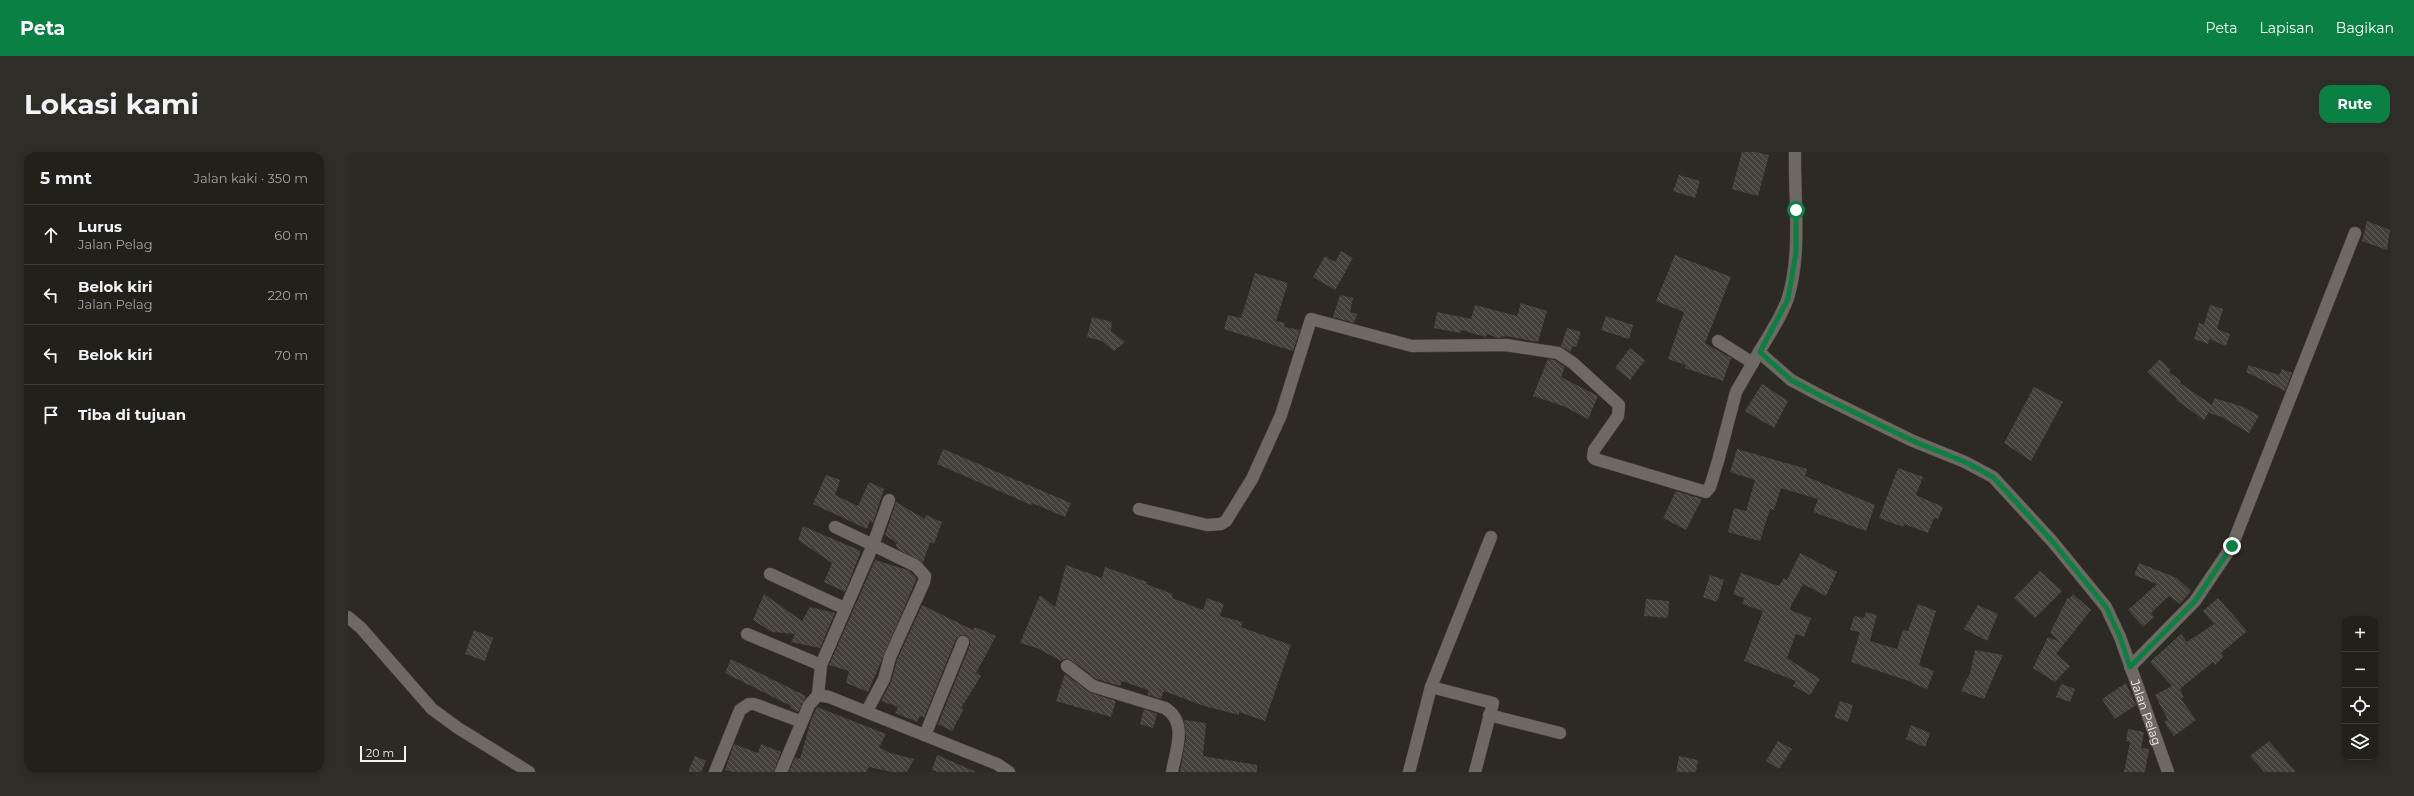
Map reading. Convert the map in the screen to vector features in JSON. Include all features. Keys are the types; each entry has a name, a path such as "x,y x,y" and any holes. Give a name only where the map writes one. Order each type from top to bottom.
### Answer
{"street":[{"path":"1139,509 1207,525 1221,524 1226,521 1252,479 1281,415 1311,319 1412,346 1506,345 1558,354 1573,363 1619,405 1618,416 1593,454 1595,459 1703,492 1708,491 1736,392 1742,379 1760,352 1788,299 1796,252 1795,152"},
{"path":"2130,667 2195,601 2232,546 2355,233"},
{"path":"1718,341 1753,363"},
{"name":"Jalan Pelag","path":"1760,352 1791,380 1913,441 1965,462 1993,477 2052,541 2106,607 2120,637 2168,772"},
{"path":"781,772 809,705 818,695 821,665 844,608 873,545 889,500"},
{"path":"835,527 916,566 924,576 924,582 914,606 890,657 884,679 867,712"},
{"path":"1409,772 1431,687 1491,537"},
{"path":"770,574 844,608"},
{"path":"348,617 361,628 432,709 458,728 529,772"},
{"path":"747,634 821,665"},
{"path":"925,734 963,642"},
{"path":"1067,666 1093,686 1165,708 1173,713 1178,720 1180,730 1172,772"},
{"path":"1431,687 1493,702 1475,772"},
{"path":"818,695 829,696 925,734 997,764 1009,772"},
{"path":"715,772 740,710 744,706 754,704 802,722"},
{"path":"1490,715 1560,733"}],"building":[{"path":"1742,152 1756,152 1769,155 1758,196 1732,189"},
{"path":"1679,175 1700,181 1695,198 1673,191"},
{"path":"2367,221 2390,230 2387,250 2362,241"},
{"path":"1341,251 1353,258 1335,290 1313,277 1325,256 1335,262"},
{"path":"1675,255 1731,277 1705,343 1731,358 1723,381 1685,368 1686,365 1668,359 1684,312 1656,301"},
{"path":"1255,273 1288,283 1276,321 1285,323 1284,327 1300,330 1293,351 1224,329 1228,315 1241,318"},
{"path":"1340,295 1353,298 1350,312 1357,314 1354,323 1333,317"},
{"path":"1521,303 1547,311 1538,342 1506,336 1498,338 1487,334 1486,337 1461,330 1460,333 1434,328 1437,312 1471,319 1475,305 1517,316"},
{"path":"2210,305 2223,309 2217,329 2230,334 2226,346 2209,339 2208,344 2194,339 2199,323 2204,324"},
{"path":"1606,316 1633,325 1629,339 1601,330"},
{"path":"1092,317 1112,322 1111,331 1125,342 1114,351 1102,341 1087,337"},
{"path":"1567,328 1581,332 1576,347 1573,346 1570,352 1561,346"},
{"path":"1630,348 1645,360 1630,380 1615,368"},
{"path":"1548,359 1555,360 1565,367 1561,377 1598,396 1588,419 1563,406 1533,396"},
{"path":"2160,359 2171,370 2169,372 2181,381 2180,383 2212,405 2214,398 2244,407 2259,416 2249,433 2222,417 2210,413 2211,409 2204,420 2176,400 2177,399 2147,372"},
{"path":"2249,365 2279,375 2282,369 2292,373 2285,391 2246,372"},
{"path":"1762,384 1788,401 1774,428 1745,411"},
{"path":"2034,387 2063,402 2031,461 2004,443"},
{"path":"943,449 1071,503 1065,517 1032,503 1031,505 937,464"},
{"path":"1737,449 1807,469 1805,476 1875,505 1866,531 1813,512 1818,499 1781,488 1774,510 1770,509 1760,541 1728,532 1734,508 1746,511 1755,480 1730,472"},
{"path":"1898,468 1923,477 1916,495 1943,507 1938,519 1934,518 1928,533 1904,524 1903,527 1879,518"},
{"path":"826,475 840,480 835,495 858,506 869,482 884,489 873,523 870,521 867,529 813,504"},
{"path":"1676,491 1702,499 1686,530 1663,518"},
{"path":"896,502 925,519 926,515 942,522 934,544 930,542 923,563 898,549 896,546 897,543 885,535"},
{"path":"803,526 861,551 845,592 824,582 832,563 798,540"},
{"path":"1800,553 1837,572 1826,596 1803,584 1790,610 1811,618 1804,637 1796,634 1787,658 1820,679 1810,695 1793,686 1796,681 1744,661 1763,611 1742,604 1744,598 1733,594 1741,573 1779,586 1784,578 1787,580"},
{"path":"875,560 908,570 917,578 868,692 846,683 849,671 829,665"},
{"path":"2139,563 2177,578 2191,591 2180,604 2169,596 2151,613 2154,617 2143,627 2128,610 2157,584 2134,575"},
{"path":"1066,565 1102,578 1105,567 1147,582 1146,584 1173,594 1172,598 1203,610 1207,598 1224,604 1220,616 1243,622 1241,627 1291,645 1265,721 1239,712 1239,715 1204,706 1164,691 1161,699 1148,695 1148,690 1122,681 1120,686 1096,679 1071,660 1065,659 1061,661 1037,648 1020,643 1040,595 1055,607"},
{"path":"2040,571 2062,591 2035,618 2014,598"},
{"path":"1710,575 1724,580 1717,602 1703,597"},
{"path":"764,594 802,621 810,607 835,613 820,648 791,642 795,634 772,632 753,620"},
{"path":"2073,594 2091,610 2056,654 2070,666 2055,682 2033,668 2048,637 2060,642 2050,633 2068,597 2069,599"},
{"path":"2218,598 2247,631 2221,653 2224,656 2215,665 2213,662 2180,689 2184,697 2181,699 2196,720 2174,736 2164,722 2168,720 2155,695 2172,686 2150,662 2181,634 2187,642 2214,624 2203,611"},
{"path":"1646,599 1669,601 1668,618 1644,616"},
{"path":"1918,604 1936,611 1919,665 1934,671 1927,689 1912,682 1851,662 1860,632 1850,630 1854,616 1864,618 1866,612 1877,615 1870,641 1897,649 1903,630 1908,631"},
{"path":"922,605 973,630 975,627 996,636 976,673 981,676 961,708 964,709 952,731 938,724 970,645 970,641 966,635 962,635 956,639 924,718 920,716 917,722 895,713 898,707 881,701 891,682 897,660"},
{"path":"1978,605 1998,614 1987,641 1964,629"},
{"path":"474,630 493,638 485,661 465,654"},
{"path":"1975,650 2003,655 1984,699 1961,691 1970,673"},
{"path":"731,659 806,696 798,712 790,708 791,706 725,673"},
{"path":"1065,674 1089,692 1116,701 1111,717 1056,701"},
{"path":"2126,683 2136,705 2115,719 2102,699"},
{"path":"2061,684 2075,689 2070,702 2056,697"},
{"path":"1840,701 1853,705 1848,722 1834,717"},
{"path":"817,707 886,734 879,747 890,753 914,759 907,772 892,772 869,767 866,772 789,772 795,757 800,759 811,720"},
{"path":"1144,709 1157,714 1153,728 1140,724"},
{"path":"1184,720 1206,723 1203,756 1257,765 1257,772 1180,772 1186,738"},
{"path":"1911,725 1930,733 1925,747 1906,739"},
{"path":"2128,729 2144,732 2141,748 2149,749 2145,772 2124,772 2130,742 2126,741"},
{"path":"1778,741 1792,749 1779,769 1766,761"},
{"path":"2269,741 2296,772 2264,772 2250,756"},
{"path":"734,744 758,753 761,744 781,752 774,772 732,772 725,770"},
{"path":"937,755 976,772 938,772 932,770"},
{"path":"695,756 706,761 701,772 688,772"},
{"path":"1679,756 1698,760 1696,772 1676,772"}],"route":[{"path":"1796,210 1796,252 1788,299 1760,352 1791,380 1913,441 1965,462 1993,477 2052,541 2106,607 2120,637 2130,667 2195,601 2232,546"}]}
